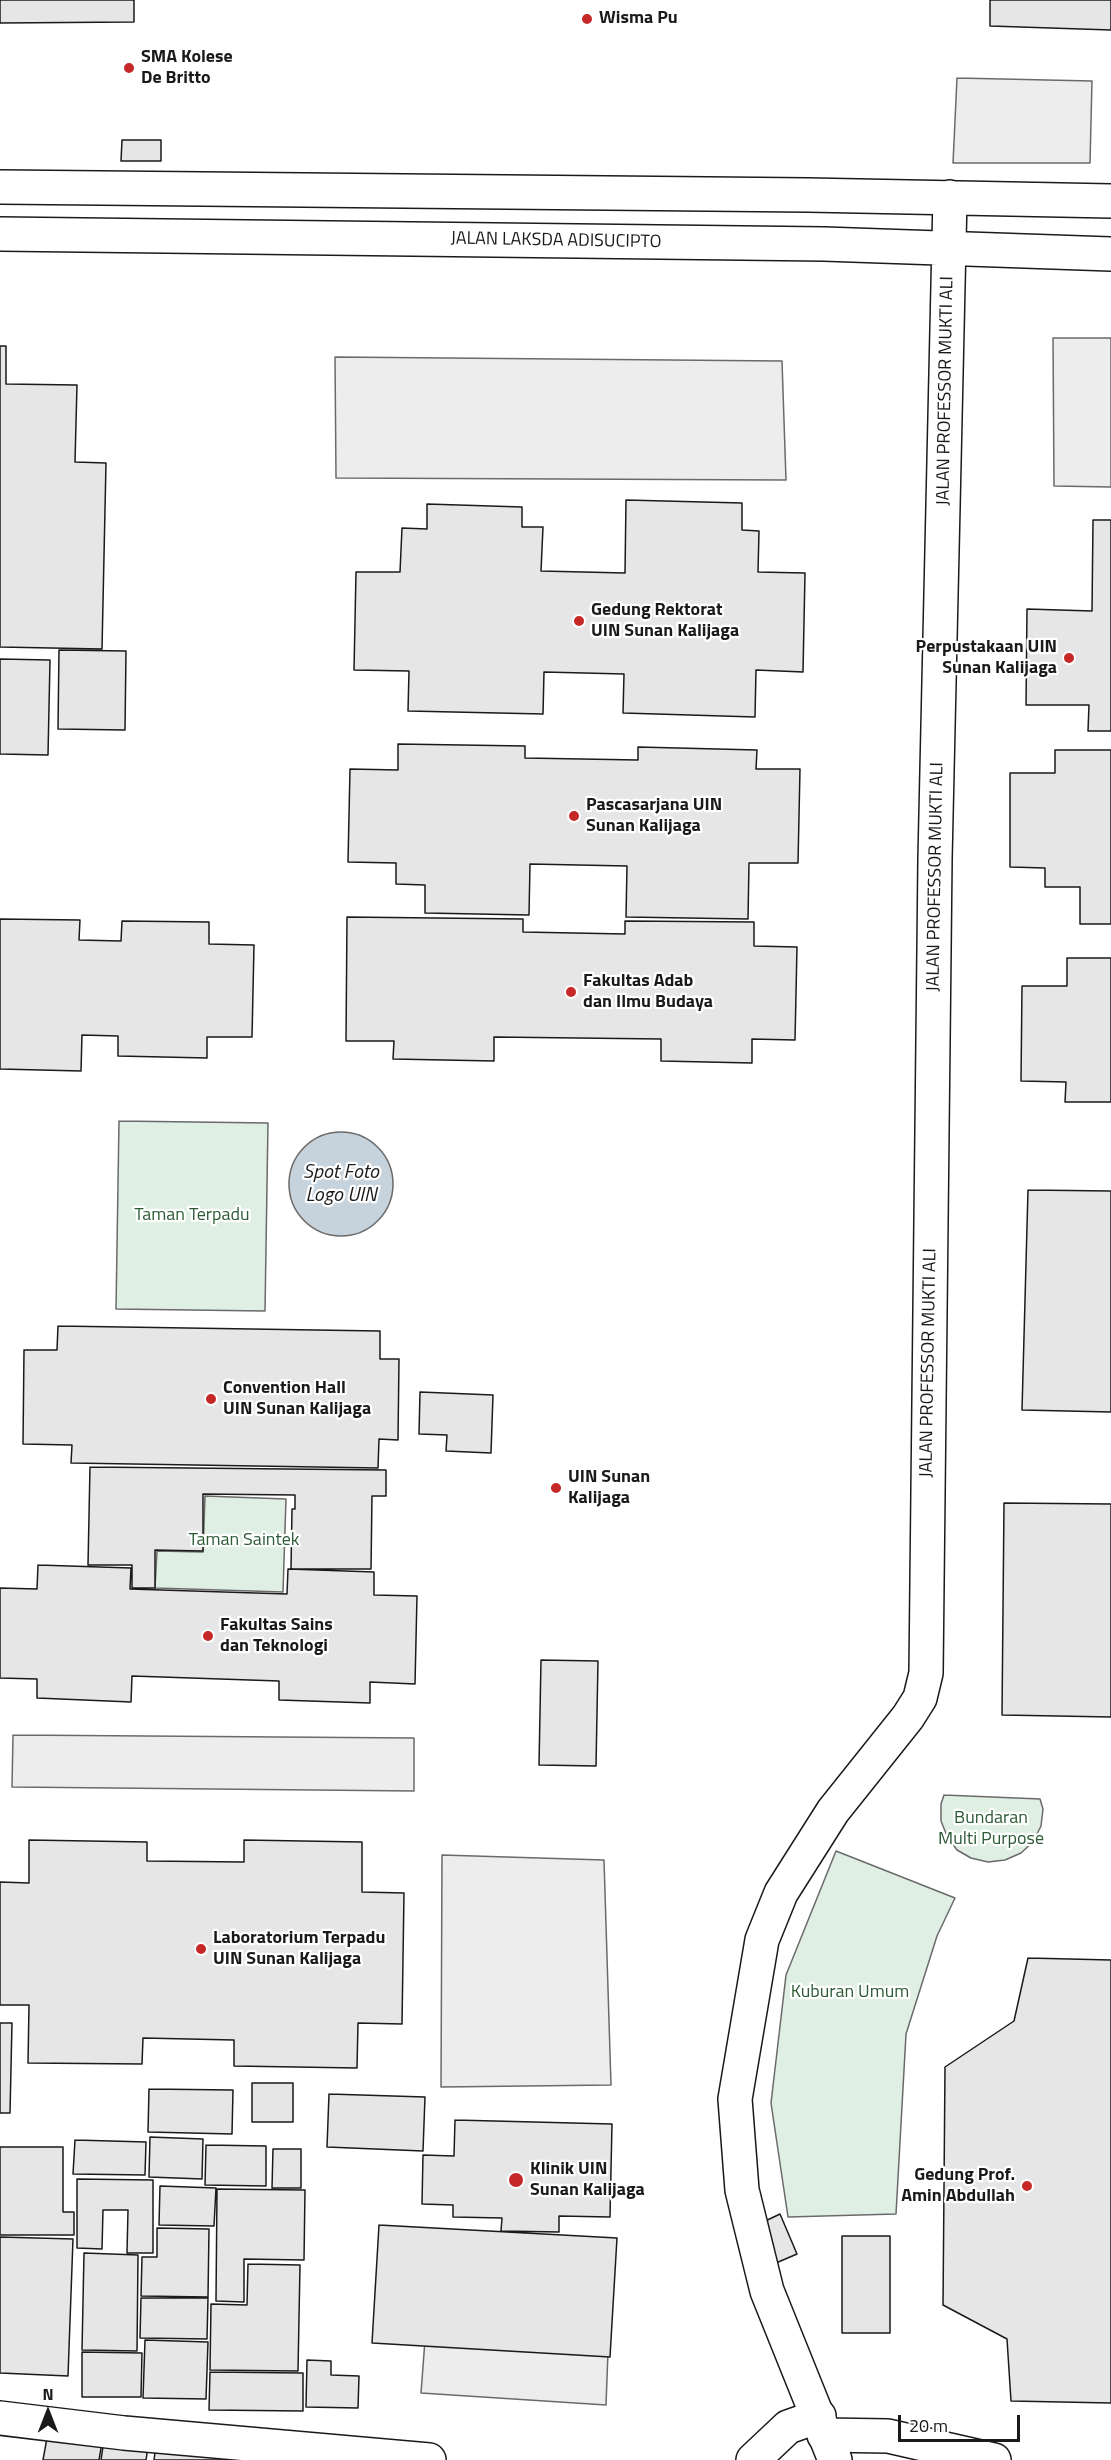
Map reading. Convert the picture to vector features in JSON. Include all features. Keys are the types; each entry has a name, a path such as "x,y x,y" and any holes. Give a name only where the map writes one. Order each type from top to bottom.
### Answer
{"main road":[{"path":"0,187 950,197 1111,201"},
{"name":"JALAN PROFESSOR MUKTI ALI","path":"826,2437 767,2291 742,2190 735,2099 762,1940 781,1893 833,1811 908,1717 920,1698 926,1673 935,859 950,197"},
{"name":"JALAN LAKSDA ADISUCIPTO","path":"0,234 824,244 1111,254"},
{"path":"0,2418 124,2433 429,2460"},
{"path":"753,2460 789,2427 826,2437 888,2436 994,2460"}],"green space":[{"name":"Taman Terpadu","path":"119,1121 268,1123 265,1311 116,1309"},
{"name":"Taman Saintek","path":"205,1496 286,1499 283,1592 155,1588 157,1551 203,1552"},
{"name":"Bundaran Multi Purpose","path":"944,1795 1040,1799 1043,1809 1041,1826 1033,1842 1021,1853 1005,1860 988,1862 971,1858 957,1850 947,1836 941,1821 941,1804"},
{"name":"Kuburan Umum","path":"836,1851 955,1898 937,1936 906,2034 896,2214 788,2217 771,2103 786,1975"}],"shaded area":[{"path":"957,78 1092,81 1090,163 953,163"},
{"path":"1053,338 1111,338 1111,487 1054,486"},
{"path":"335,357 782,361 786,480 336,478"},
{"path":"13,1735 414,1738 414,1791 12,1787"},
{"path":"442,1855 604,1860 611,2085 441,2087"},
{"path":"425,2340 608,2352 606,2405 421,2393"}],"water":[{"name":"Spot Foto Logo UIN","path":"341,1132 361,1136 370,1141 384,1155 389,1164 393,1184 389,1204 384,1213 370,1227 361,1232 341,1236 321,1232 312,1227 298,1213 293,1204 289,1184 293,1164 298,1155 312,1141 321,1136"}],"building":[{"path":"0,0 134,0 134,22 0,23"},
{"path":"990,0 1111,0 1111,30 990,26"},
{"path":"122,140 161,140 161,161 121,161"},
{"path":"0,346 6,346 6,384 77,385 75,462 106,463 102,649 0,647"},
{"name":"Gedung Rektorat UIN Sunan Kalijaga","path":"626,500 742,503 742,530 759,531 758,572 805,573 803,672 756,670 755,717 623,713 624,674 544,672 543,714 408,711 409,671 354,670 356,572 400,572 402,528 427,529 427,504 522,507 522,527 543,527 541,571 625,573"},
{"name":"Perpustakaan UIN Sunan Kalijaga","path":"1093,520 1111,520 1111,731 1088,731 1089,705 1026,705 1027,609 1092,611"},
{"path":"59,650 126,651 125,730 58,729"},
{"path":"0,659 50,660 48,755 0,754"},
{"name":"Pascasarjana UIN Sunan Kalijaga","path":"398,744 525,746 525,758 638,760 638,747 757,750 756,769 800,769 798,863 749,863 748,919 626,917 627,866 530,864 529,915 425,913 425,885 396,884 396,863 348,862 350,769 398,770"},
{"path":"1055,750 1111,750 1111,924 1080,924 1080,887 1045,887 1045,868 1010,867 1010,773 1055,773"},
{"name":"Fakultas Adab dan Ilmu Budaya","path":"347,917 523,919 523,932 625,934 625,921 754,922 754,946 797,947 795,1040 752,1039 752,1063 661,1061 661,1039 494,1037 494,1061 393,1059 394,1041 346,1041"},
{"path":"0,919 80,920 79,940 121,941 122,921 209,922 209,944 254,945 252,1037 207,1037 207,1058 118,1056 118,1036 82,1035 81,1071 0,1069"},
{"path":"1067,958 1111,958 1111,1102 1065,1102 1066,1082 1021,1081 1022,986 1067,986"},
{"path":"1028,1190 1111,1191 1111,1412 1022,1410"},
{"name":"Convention Hall UIN Sunan Kalijaga","path":"58,1326 380,1331 380,1359 399,1359 398,1440 379,1439 378,1468 71,1463 72,1445 23,1444 24,1350 57,1350"},
{"path":"420,1392 493,1395 491,1453 446,1451 447,1435 419,1434"},
{"path":"90,1467 386,1470 386,1496 372,1496 371,1569 291,1569 292,1509 295,1509 295,1495 203,1494 203,1551 155,1550 155,1588 132,1588 132,1565 88,1565"},
{"path":"1004,1503 1111,1504 1111,1717 1002,1715"},
{"name":"Fakultas Sains dan Teknologi","path":"38,1565 131,1568 130,1589 287,1594 288,1569 374,1572 374,1595 417,1596 415,1684 370,1682 370,1703 279,1700 279,1681 132,1676 131,1702 37,1698 37,1679 0,1678 0,1588 37,1589"},
{"path":"541,1660 598,1661 596,1766 539,1765"},
{"name":"Laboratorium Terpadu UIN Sunan Kalijaga","path":"29,1840 147,1842 147,1861 244,1862 244,1840 362,1842 362,1892 404,1893 402,2024 358,2023 357,2068 234,2066 234,2040 143,2038 142,2064 28,2063 29,2005 0,2005 0,1882 29,1883"},
{"name":"Gedung Prof. Amin Abdullah","path":"1028,1958 1111,1960 1111,2403 1011,2401 1007,2339 943,2305 945,2067 1014,2021"},
{"path":"0,2023 12,2023 10,2113 0,2113"},
{"path":"252,2083 293,2083 293,2122 252,2122"},
{"path":"149,2089 233,2090 232,2134 148,2132"},
{"path":"329,2094 425,2097 423,2151 327,2147"},
{"name":"Klinik UIN Sunan Kalijaga","path":"455,2120 612,2124 610,2217 559,2216 559,2232 501,2231 502,2218 453,2217 453,2205 422,2204 423,2155 454,2156"},
{"path":"150,2137 203,2139 202,2179 149,2177"},
{"path":"75,2140 146,2142 145,2175 73,2174"},
{"path":"206,2145 266,2146 266,2186 205,2185"},
{"path":"0,2147 63,2147 63,2212 74,2212 74,2235 0,2235"},
{"path":"273,2149 301,2149 301,2188 272,2188"},
{"path":"77,2179 153,2180 153,2253 127,2253 128,2210 103,2210 102,2249 77,2248"},
{"path":"160,2186 216,2188 214,2226 159,2225"},
{"path":"217,2189 305,2190 304,2260 244,2259 244,2302 216,2301"},
{"path":"780,2214 797,2254 776,2263 759,2224"},
{"path":"379,2225 617,2238 610,2357 372,2343"},
{"path":"157,2228 209,2229 208,2297 141,2296 142,2257 157,2257"},
{"path":"842,2236 890,2236 890,2333 842,2333"},
{"path":"0,2237 73,2239 68,2376 0,2373"},
{"path":"84,2253 138,2255 137,2351 82,2350"},
{"path":"248,2264 300,2265 298,2371 210,2370 211,2304 247,2305"},
{"path":"141,2298 208,2298 207,2339 140,2338"},
{"path":"145,2340 208,2342 206,2399 143,2398"},
{"path":"82,2352 142,2353 141,2397 82,2397"},
{"path":"307,2360 331,2361 331,2375 359,2376 358,2408 306,2407"},
{"path":"210,2372 303,2373 303,2411 209,2410"},
{"path":"49,2427 103,2436 99,2460 43,2460"},
{"path":"105,2433 149,2440 146,2460 101,2460"},
{"path":"157,2438 233,2449 231,2460 154,2460"}],"place":[{"name":"Wisma Pu","path":"587,19"},
{"name":"SMA Kolese De Britto","path":"129,68"},
{"name":"Gedung Rektorat UIN Sunan Kalijaga","path":"579,621"},
{"name":"Perpustakaan UIN Sunan Kalijaga","path":"1069,658"},
{"name":"Pascasarjana UIN Sunan Kalijaga","path":"574,816"},
{"name":"Fakultas Adab dan Ilmu Budaya","path":"571,992"},
{"name":"Convention Hall UIN Sunan Kalijaga","path":"211,1399"},
{"name":"UIN Sunan Kalijaga","path":"556,1488"},
{"name":"Fakultas Sains dan Teknologi","path":"208,1636"},
{"name":"Laboratorium Terpadu UIN Sunan Kalijaga","path":"201,1949"},
{"name":"Klinik UIN Sunan Kalijaga","path":"516,2180"},
{"name":"Gedung Prof. Amin Abdullah","path":"1027,2186"}]}
